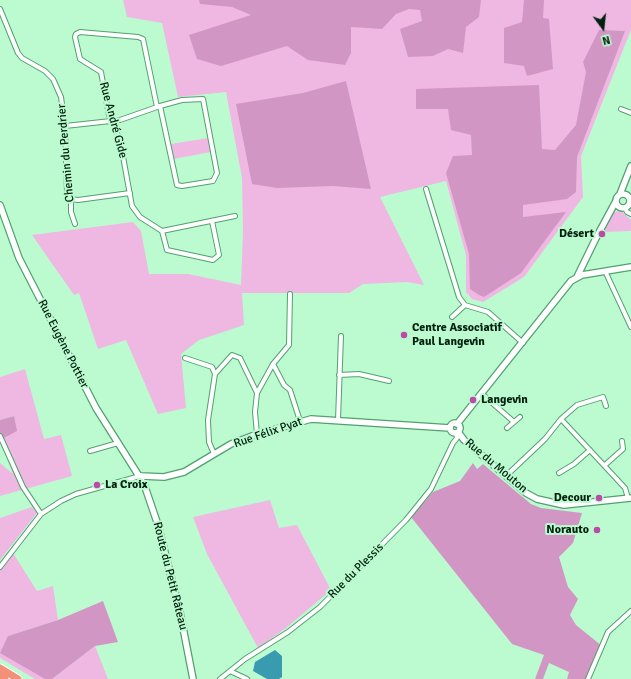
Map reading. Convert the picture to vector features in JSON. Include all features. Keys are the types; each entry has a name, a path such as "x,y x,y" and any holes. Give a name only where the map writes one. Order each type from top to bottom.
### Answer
{"highway":[{"path":"0,668 18,679"},
{"path":"0,676 5,679"}],"street":[{"name":"Chemin du Perdrier","path":"0,8 18,53 22,58 45,71 56,84 63,106 67,192 71,199 71,212 75,224"},
{"name":"Rue André Gide","path":"159,106 143,39 138,37 78,33 75,37 80,59 100,72 112,121 120,140 132,206 140,217 162,231"},
{"path":"65,126 112,121 159,106 182,100 203,99 217,173 213,181 182,186 176,185 159,106"},
{"path":"621,109 631,113"},
{"path":"631,166 623,185 627,200 627,212 631,214"},
{"path":"426,189 459,297 465,304 488,312 522,343"},
{"path":"71,199 78,200 130,193"},
{"path":"578,277 609,212 617,204 627,200"},
{"path":"617,204 627,200"},
{"name":"Rue Eugène Pottier","path":"0,205 19,258 96,408 141,476"},
{"path":"212,221 219,252 216,259 167,250 162,231 235,216"},
{"path":"457,424 460,427 457,432 452,432 450,428 453,424 457,424 482,394 572,281 578,277 631,267"},
{"path":"605,271 631,327"},
{"path":"257,434 255,412 257,393 273,364 288,345 290,294"},
{"path":"452,317 465,304"},
{"path":"338,420 341,336"},
{"path":"215,374 232,355 240,358 257,393"},
{"path":"185,358 212,367 215,374 208,420 209,442 214,454"},
{"path":"273,364 284,386 290,390 300,421"},
{"path":"339,375 359,374 389,381"},
{"path":"482,394 514,422"},
{"path":"506,476 544,439 561,419 577,405 603,397 606,406"},
{"path":"507,428 520,417"},
{"name":"Rue Félix Pyat","path":"141,476 174,476 184,472 231,444 257,434 300,421 316,419 338,420 450,428"},
{"path":"561,419 625,488 629,498"},
{"name":"Rue du Mouton","path":"457,432 464,440 526,493 537,499 554,504 576,504 629,498"},
{"name":"Rue du Plessis","path":"220,679 288,632 320,607 406,520 431,489 453,443 458,438 457,432"},
{"path":"0,436 23,487 41,514"},
{"path":"605,465 623,449 622,441"},
{"path":"90,451 118,442"},
{"path":"559,473 574,464 590,450"},
{"path":"0,567 41,514 76,494 132,477 141,476"},
{"name":"Route du Petit Râteau","path":"141,476 158,525 180,612 193,679"},
{"path":"588,679 608,632 631,611"},
{"path":"230,671 247,679"}],"shaded area":[{"path":"123,0 631,0 631,30 581,156 583,197 524,277 483,302 472,299 466,292 466,255 446,181 380,197 424,285 407,282 363,284 349,293 242,293 244,325 199,340 181,354 186,408 158,414 126,340 98,349 79,293 74,295 32,235 133,222 141,231 149,274 188,274 241,285 243,231 242,178 226,92 178,97 162,23 127,17"},
{"path":"199,0 481,0 479,17 466,27 463,53 448,49 433,56 408,57 400,29 422,21 420,10 409,9 396,14 382,29 351,27 351,53 345,65 308,60 287,46 221,66 197,59 189,35 251,15 232,7 200,4"},
{"path":"524,0 544,0 543,18 549,19 553,69 527,76 524,66 504,63 504,28 522,22"},
{"path":"599,30 625,31 577,157 576,192 567,199 523,205 523,217 566,212 521,273 484,297 479,295 470,289 469,254 446,173 453,156 472,155 471,135 451,130 448,109 416,109 416,89 539,85 542,149 555,150 576,125 586,72 583,62"},
{"path":"346,81 371,189 333,186 277,188 252,184 236,104 303,93"},
{"path":"208,138 211,152 173,159 171,144"},
{"path":"620,210 631,220 631,231 604,232 613,213"},
{"path":"25,369 44,439 61,435 72,476 0,496 0,463 13,474 0,440 14,416 0,420 0,377"},
{"path":"14,416 17,431 0,440 0,420"},
{"path":"473,463 477,469 483,464 531,504 541,508 582,513 573,543 559,557 568,587 578,599 570,615 576,625 602,646 588,679 567,679 569,672 549,663 543,679 535,679 544,655 512,644 411,517 433,492 460,481"},
{"path":"270,500 279,528 297,525 331,590 286,628 258,648 207,554 193,517"},
{"path":"32,507 37,513 0,560 0,518"},
{"path":"13,553 37,591 53,586 58,620 8,636 47,679 35,679 0,658 0,568"},
{"path":"103,601 118,642 95,646 52,679 45,679 0,653 8,636 58,620"},
{"path":"95,646 108,679 52,679"}],"water":[{"path":"275,650 282,656 282,677 279,679 267,679 253,671 255,662"}],"place":[{"name":"Désert","path":"602,234"},
{"name":"Centre Associatif Paul Langevin","path":"404,335"},
{"name":"Langevin","path":"473,400"},
{"name":"La Croix","path":"97,485"},
{"name":"Decour","path":"599,498"},
{"name":"Norauto","path":"597,530"}]}
